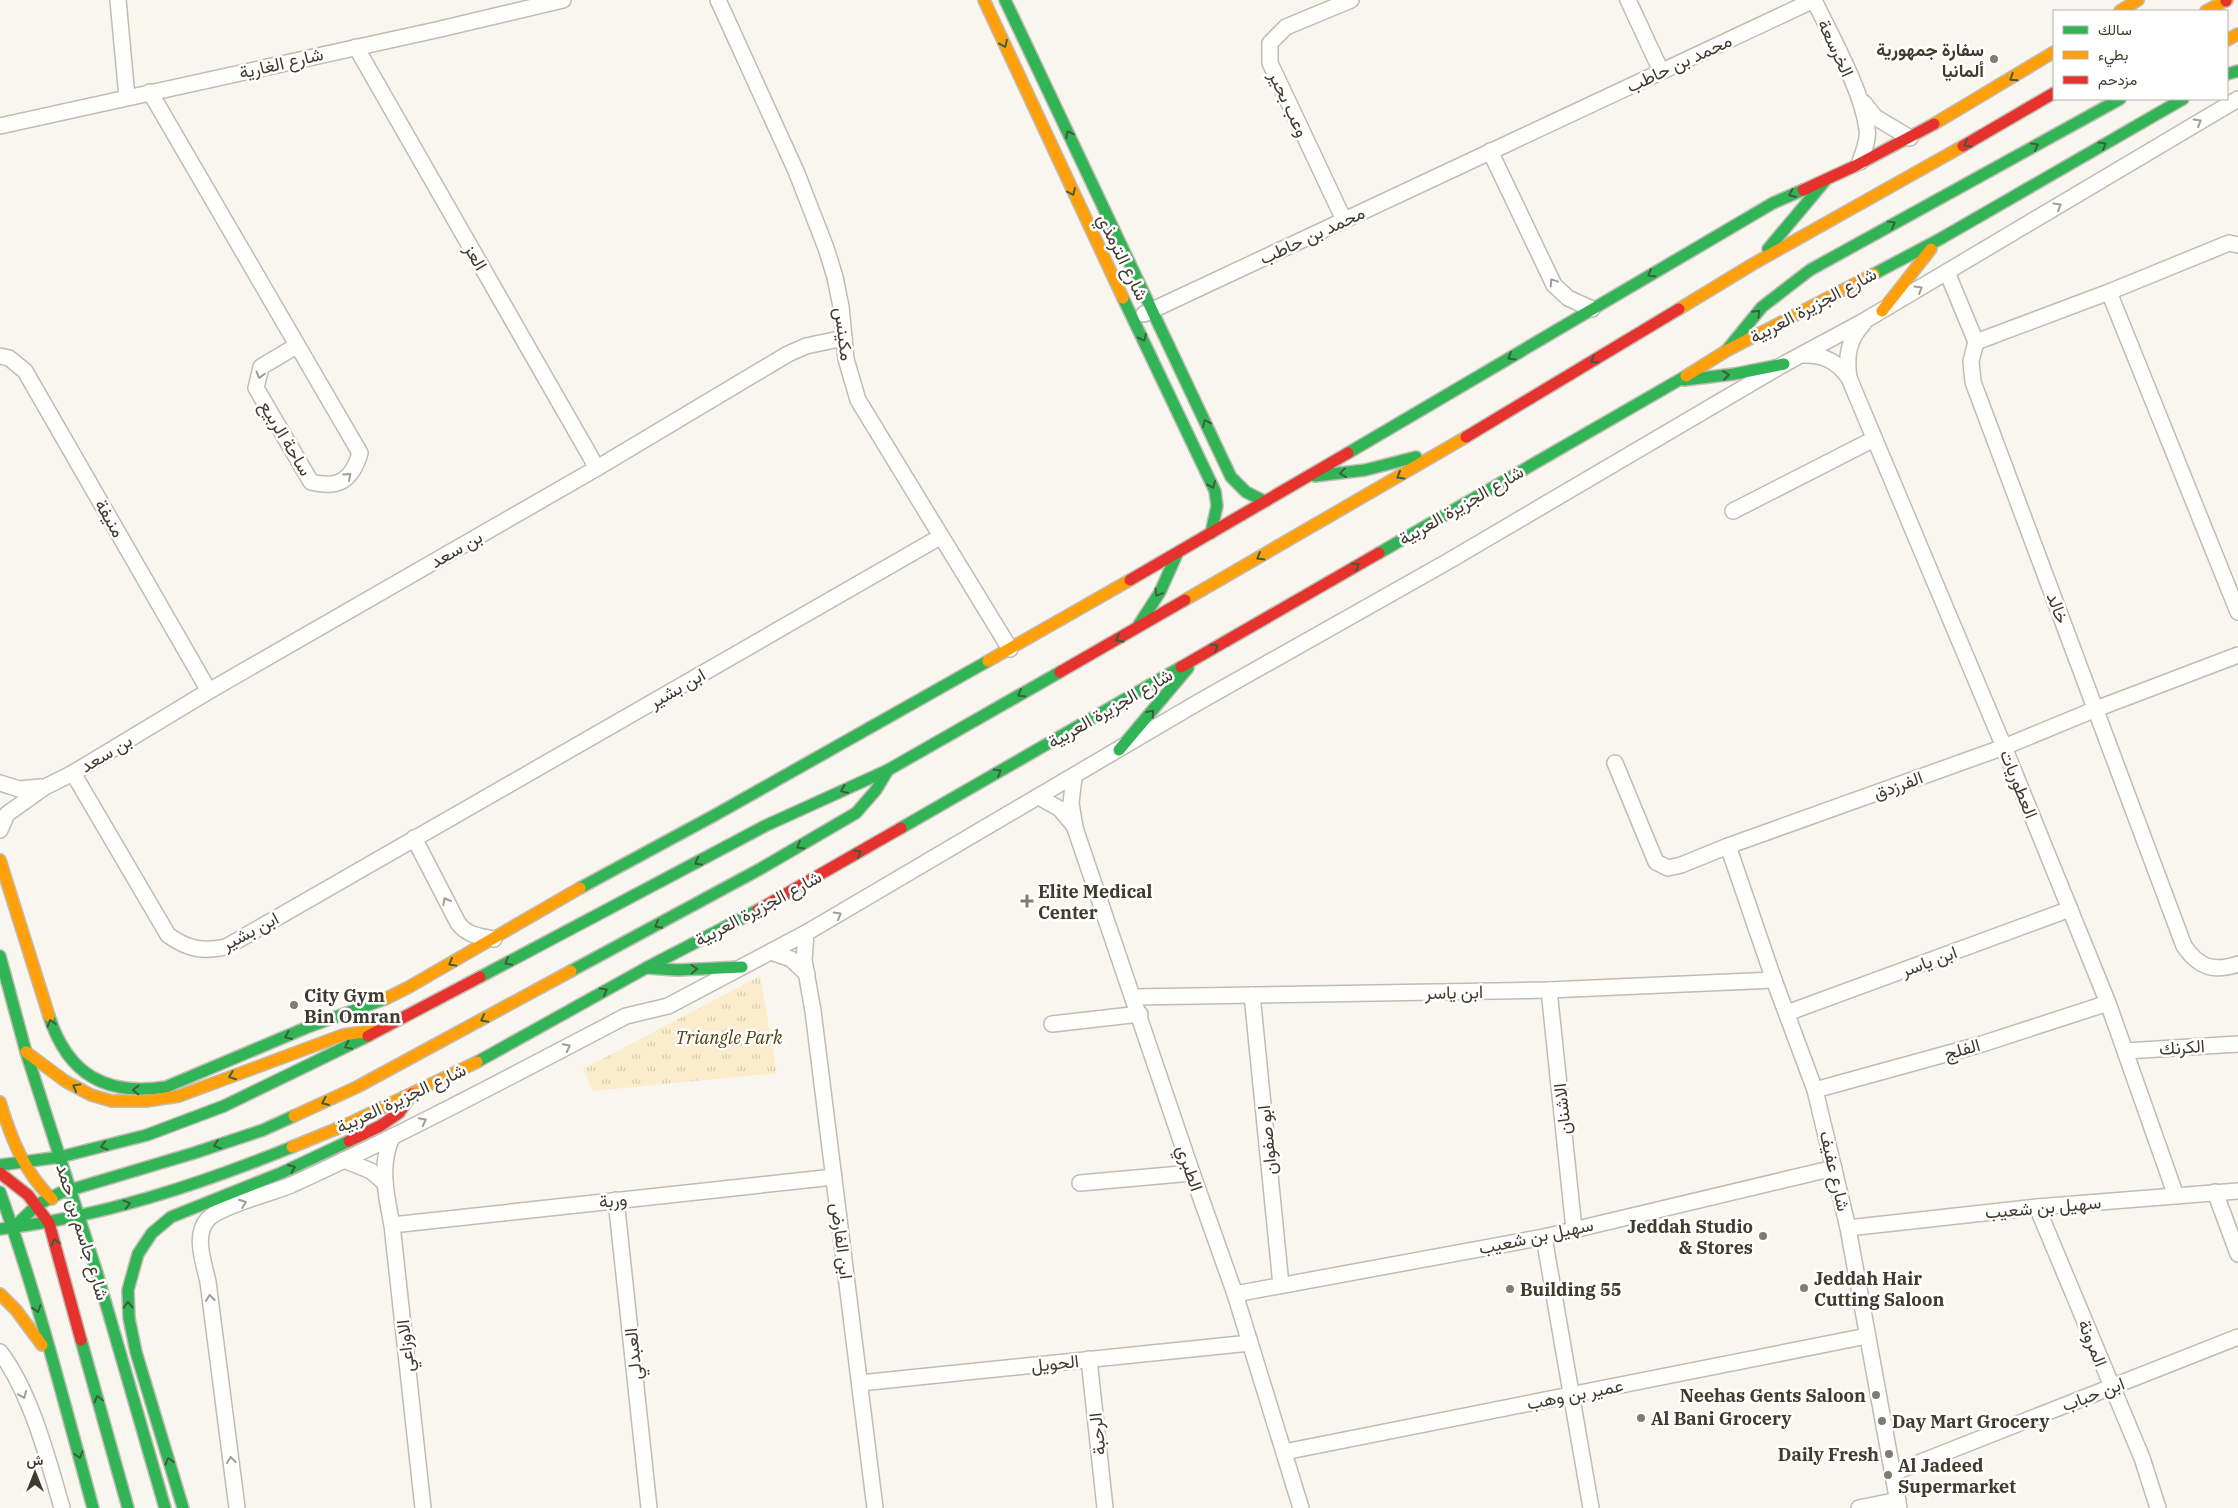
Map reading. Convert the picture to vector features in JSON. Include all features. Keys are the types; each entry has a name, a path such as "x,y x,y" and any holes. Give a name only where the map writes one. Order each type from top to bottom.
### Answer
{"main road":[{"name":"شارع الترمذي","path":"984,0 1078,204 1215,491 1217,506 1211,533"},
{"name":"شارع الترمذي","path":"1004,0 1231,477 1250,496 1264,501"},
{"path":"2122,10 2138,0"},
{"path":"2208,10 2226,0"},
{"path":"0,860 54,1032 75,1065 92,1078 104,1084 133,1091 147,1090 183,1080 308,1027 387,998 1177,554 1264,501 1307,478 1773,203 1825,181 1910,138 1990,93 2053,53"},
{"path":"2015,103 2052,94"},
{"path":"0,1165 60,1157 147,1135 224,1106 378,1030 533,950 767,825 888,770 1457,442 1753,264 1892,187 2052,94"},
{"path":"1726,351 1762,307 1810,270 2118,100"},
{"name":"شارع الجزيرة العربية","path":"0,1229 49,1223 106,1210 220,1176 348,1124 486,1058 646,968 770,904 1678,381 1726,351 1940,239 2181,100"},
{"path":"1943,118 1979,111"},
{"path":"1753,264 1805,207 1825,181"},
{"path":"1882,311 1940,239"},
{"path":"1678,381 1734,374 1784,364"},
{"path":"1307,478 1364,470 1416,457 1457,442"},
{"path":"1135,629 1160,592 1177,554"},
{"path":"1119,750 1198,656"},
{"path":"13,1228 37,1205 71,1189 194,1153 263,1130 357,1088 752,874 856,813 876,790 888,770"},
{"path":"548,918 556,903"},
{"path":"533,950 540,934"},
{"name":"شارع جاسم بن حمد","path":"0,956 26,1052 80,1216 165,1508"},
{"path":"646,968 677,970 742,967"},
{"path":"26,1052 56,1074 92,1095 131,1102 154,1102 179,1096 343,1035 378,1030"},
{"path":"183,1508 136,1352 129,1318 128,1290 138,1254 152,1233 171,1217 281,1173 380,1126 399,1113 412,1094"},
{"path":"0,1102 7,1127 24,1163 43,1177 50,1198 80,1216"},
{"path":"60,1157 43,1177 24,1190 1,1196 13,1228 52,1357 94,1508"},
{"path":"0,1173 24,1190 49,1223 128,1508"},
{"path":"0,1294 16,1310 52,1357"}],"street":[{"path":"118,0 127,98"},
{"name":"شارع الغارية","path":"0,126 560,0"},
{"name":"مكينس","path":"718,0 796,171 826,248 837,285 851,380 858,400 1010,649"},
{"name":"وعب بحير","path":"1344,220 1270,63 1270,42 1286,27 1351,0"},
{"path":"1628,0 1661,71"},
{"name":"محمد بن حاطب","path":"1134,319 1814,0"},
{"name":"الخرسعة","path":"1814,0 1859,95 1875,117 1910,138"},
{"name":"العز","path":"356,46 597,468"},
{"name":"ساحة الربيع","path":"150,92 296,346 360,453 355,468 343,481 327,486 311,482 256,388 261,367 296,346"},
{"name":"الخرسعة","path":"1859,95 1868,130 1866,145 1860,162"},
{"name":"شارع الجزيرة العربية","path":"237,1508 208,1282 201,1245 203,1227 210,1217 226,1209 281,1189 392,1137 626,1016 668,1006 806,933 1197,703 1447,562 1784,364 1882,311 2238,99"},
{"path":"1490,151 1554,285 1568,298 1592,309"},
{"path":"1947,272 1976,342 2233,244"},
{"path":"2109,292 2238,612"},
{"name":"العطوريات","path":"1848,378 1847,352 1854,336 1864,321"},
{"name":"بن سعد","path":"0,830 7,814 24,800 73,773 209,691 597,468 788,354 815,343 844,338"},
{"name":"خالد","path":"1976,342 1971,361 1973,382 2184,946 2192,957 2210,968 2226,968 2238,964"},
{"name":"العطوريات","path":"1802,355 1818,356 1833,361 1842,368 1848,378 2004,747 2108,1003 2176,1196"},
{"name":"منيفة","path":"0,356 9,358 25,371 209,691"},
{"path":"1733,512 1874,439"},
{"name":"ابن بشير","path":"73,773 168,935 180,944 194,949 210,950 226,947 940,537"},
{"name":"الفرزدق","path":"1615,763 1656,862 1668,868 1681,865 1728,846 2004,747 2096,709 2238,655"},
{"name":"الطبري","path":"1074,777 1071,802 1076,828 1192,1173 1235,1294 1301,1508"},
{"path":"0,783 19,789 45,787"},
{"name":"الطبري","path":"1039,797 1060,809 1076,828"},
{"path":"414,838 464,931 476,936 494,939"},
{"name":"شارع عفيف","path":"1728,846 1774,980 1815,1090 1848,1228 1899,1504"},
{"name":"ابن ياسر","path":"1787,1013 2070,909"},
{"name":"ابن الفارض","path":"806,933 804,947 807,974 875,1508"},
{"path":"771,952 791,959 807,974"},
{"name":"ابن ياسر","path":"1134,997 1549,990 1774,980"},
{"name":"الاشنان","path":"1549,990 1574,1228"},
{"name":"ابو صفوان","path":"1252,995 1282,1285"},
{"name":"الفلج","path":"1815,1090 1982,1044 2108,1003"},
{"path":"1052,1024 1140,1014"},
{"name":"الكرنك","path":"2126,1051 2238,1044"},
{"name":"الاوزاعي","path":"392,1137 385,1161 385,1184 392,1225 423,1508"},
{"path":"344,1160 371,1172 385,1184"},
{"name":"سهيل بن شعيب","path":"1235,1294 1544,1236 1834,1168"},
{"path":"1080,1182 1192,1173"},
{"name":"وربة","path":"392,1225 834,1177"},
{"name":"سهيل بن شعيب","path":"1848,1228 2037,1207 2238,1190"},
{"path":"2215,1192 2238,1254"},
{"name":"العبدلي","path":"616,1200 649,1508"},
{"name":"المرونة","path":"2037,1207 2111,1388 2142,1458 2158,1508"},
{"path":"1544,1236 1590,1508"},
{"name":"عمير بن وهب","path":"1284,1452 1867,1336"},
{"name":"ابن حباب","path":"1893,1473 2238,1337"},
{"name":"الحويل","path":"860,1383 1250,1343"},
{"path":"0,1352 11,1367 23,1393 44,1448 62,1508"},
{"name":"الرحبة","path":"1089,1360 1105,1508"},
{"path":"1859,1508 1899,1504"}],"green space":[{"name":"Triangle Park","path":"760,976 777,1073 593,1091 583,1069"}],"traffic: fast":[{"path":"1005,0 1231,477 1246,492 1264,501"},
{"path":"2228,74 2238,71"},
{"path":"1726,351 1762,307 1810,270 2118,100"},
{"path":"1874,274 1940,239 2181,100"},
{"path":"1768,249 1825,181"},
{"path":"1348,453 1773,203 1803,190"},
{"path":"1123,298 1215,491 1217,506 1211,533"},
{"path":"1684,380 1734,374 1784,364"},
{"path":"1379,553 1686,376"},
{"path":"1315,476 1365,470 1416,457"},
{"path":"1138,626 1160,592 1177,554"},
{"path":"580,888 715,815 988,661"},
{"path":"901,828 1181,667"},
{"path":"1119,750 1188,668"},
{"path":"480,977 767,825 888,770 1060,672"},
{"path":"571,971 760,869 856,813 876,790 888,770"},
{"path":"477,1062 646,968 758,910"},
{"path":"0,956 26,1052 97,1273 165,1508"},
{"path":"647,968 677,970 742,967"},
{"path":"49,1016 57,1036 67,1053 79,1067 92,1077 108,1084 125,1088 145,1089 166,1087 308,1027 385,999"},
{"path":"0,1165 60,1157 147,1135 224,1106 368,1036"},
{"path":"13,1228 37,1205 60,1193 194,1153 263,1130 294,1116"},
{"path":"183,1508 136,1352 129,1318 128,1290 138,1254 152,1233 171,1217 281,1173 349,1141"},
{"path":"0,1229 38,1224 149,1198 221,1174 292,1147"},
{"path":"0,1192 38,1309 93,1508"},
{"path":"81,1340 128,1508"}],"traffic: slow":[{"path":"984,0 1123,298"},
{"path":"2122,10 2138,0"},
{"path":"2208,10 2227,0"},
{"path":"2228,39 2238,34"},
{"path":"1934,124 2053,53"},
{"path":"1679,309 1753,264 1963,146"},
{"path":"1882,311 1931,249"},
{"path":"1686,376 1726,351 1874,274"},
{"path":"1185,600 1466,437"},
{"path":"988,661 1130,580"},
{"path":"0,860 49,1016"},
{"path":"385,999 580,888"},
{"path":"294,1116 357,1087 571,971"},
{"path":"26,1052 65,1081 91,1095 112,1101 146,1101 179,1096 343,1035 378,1030"},
{"path":"292,1147 348,1124 477,1062"},
{"path":"0,1102 9,1129 26,1166 42,1189 52,1199"},
{"path":"0,1294 16,1310 42,1345"}],"traffic: jam":[{"path":"1963,146 2053,94"},
{"path":"1803,190 1855,166 1934,124"},
{"path":"1466,437 1679,309"},
{"path":"1130,580 1348,453"},
{"path":"1181,667 1379,553"},
{"path":"1060,672 1185,600"},
{"path":"758,910 901,828"},
{"path":"368,1036 480,977"},
{"path":"349,1141 380,1126 399,1113 412,1094"},
{"path":"0,1173 28,1195 49,1223 81,1340"}],"place":[{"name":"سفارة جمهورية ألمانيا","path":"1994,59"},
{"name":"Elite Medical Center","path":"1027,901"},
{"name":"City Gym Bin Omran","path":"294,1005"},
{"name":"Jeddah Studio & Stores","path":"1763,1236"},
{"name":"Jeddah Hair Cutting Saloon","path":"1804,1288"},
{"name":"Building 55","path":"1510,1289"},
{"name":"Neehas Gents Saloon","path":"1876,1395"},
{"name":"Al Bani Grocery","path":"1641,1418"},
{"name":"Day Mart Grocery","path":"1882,1421"},
{"name":"Daily Fresh","path":"1889,1454"},
{"name":"Al Jadeed Supermarket","path":"1888,1475"}]}
